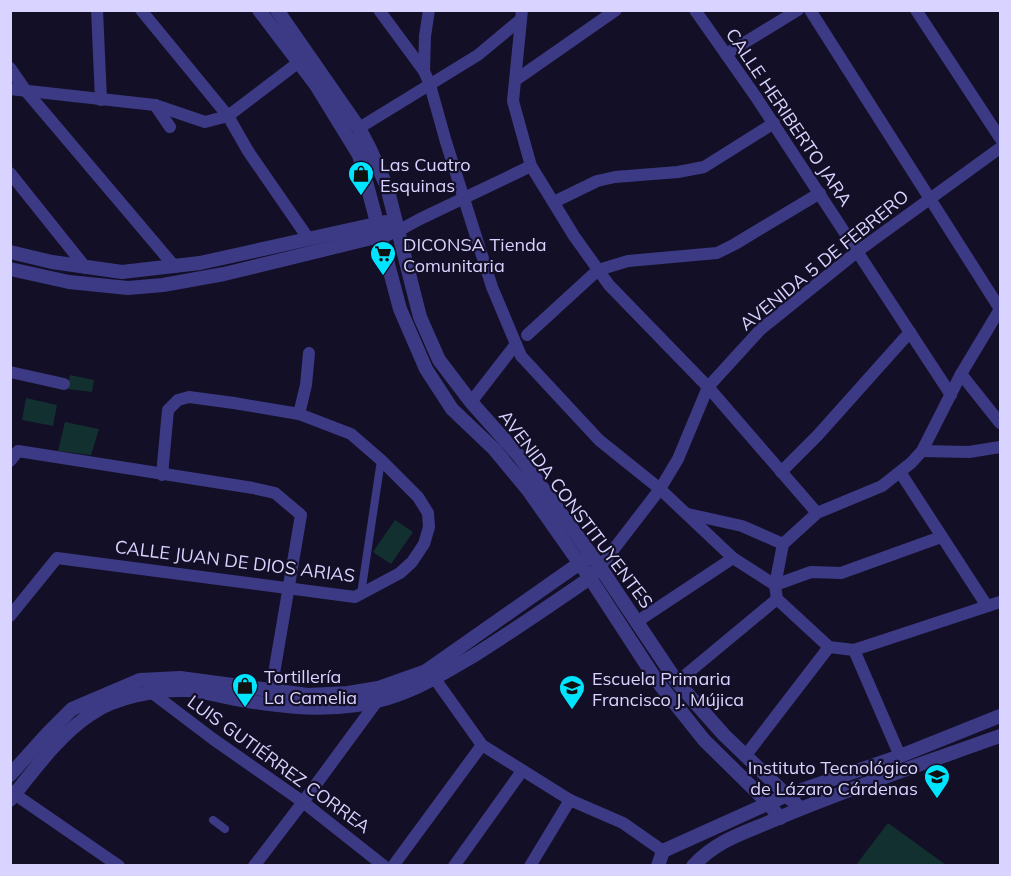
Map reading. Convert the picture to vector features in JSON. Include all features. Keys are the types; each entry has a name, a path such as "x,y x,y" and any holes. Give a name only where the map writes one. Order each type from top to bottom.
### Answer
{"street":[{"path":"97,10 101,100"},
{"path":"141,10 228,116 248,151 308,238"},
{"name":"AVENIDA CONSTITUYENTES","path":"259,10 299,62 359,128 370,149 387,187 420,317 439,360 471,402 519,456 590,566 663,689 704,740 768,803 780,818"},
{"name":"AVENIDA CONSTITUYENTES","path":"277,10 326,91 359,155 393,284 410,336 426,369 452,409 494,449 638,621 677,682 724,735 800,808"},
{"path":"379,10 424,71 492,287 521,356 599,440 660,489 733,558 775,585"},
{"path":"424,71 425,36 429,10"},
{"path":"517,79 616,10"},
{"name":"CALLE HERIBERTO JARA","path":"695,10 774,123 951,395"},
{"path":"726,54 798,10"},
{"path":"810,10 1000,309 961,374 922,451 882,486 817,513 783,544 775,585 777,599 829,647 854,650 1000,602"},
{"path":"916,10 1000,138"},
{"path":"521,15 517,79 513,102 531,166 574,236 609,285 708,387 817,513"},
{"path":"359,128 478,55 521,15"},
{"path":"10,90 155,105 205,122 228,116 299,62"},
{"path":"10,68 26,91 175,267"},
{"path":"155,105 170,127"},
{"path":"554,202 597,181 704,167 774,123"},
{"name":"AVENIDA 5 DE FEBRERO","path":"10,775 72,709 140,680 180,678 305,708 358,705 415,689 502,638 618,544 648,508 678,459 708,387 761,330 858,251 1000,148"},
{"path":"10,269 69,282 128,288 224,274 420,219 531,166"},
{"path":"10,173 86,268"},
{"path":"526,335 598,270 628,261 717,253 820,193"},
{"path":"10,252 86,268 122,272 200,263 308,238 379,230"},
{"path":"393,284 410,281"},
{"path":"781,472 818,435 910,332"},
{"path":"471,402 516,344"},
{"path":"299,414 306,385 309,353"},
{"path":"10,372 64,384"},
{"path":"961,374 1000,423"},
{"name":"CALLE JUAN DE DIOS ARIAS","path":"10,616 57,558 356,597 400,573 412,562 424,544 429,527 428,513 418,497 381,460 351,434 299,414 189,397 178,400 168,410 162,475"},
{"path":"922,451 969,452 1000,447"},
{"path":"10,461 18,451 275,493 301,515 270,698"},
{"path":"361,594 381,460"},
{"path":"900,471 987,606"},
{"path":"686,513 742,526 783,544"},
{"path":"775,585 811,572 841,573 941,537"},
{"path":"638,621 733,558"},
{"name":"AVENIDA 5 DE FEBRERO","path":"12,795 57,743 93,712 151,692 187,690 270,698 348,693 378,688 426,671 590,566"},
{"path":"677,682 777,599"},
{"path":"746,755 829,647"},
{"path":"854,650 900,756"},
{"path":"435,679 482,745 570,800 623,823 663,851"},
{"name":"LUIS GUTIÉRREZ CORREA","path":"151,692 303,802 384,866"},
{"path":"254,866 378,700"},
{"path":"658,866 663,851 768,803 900,756 1000,716"},
{"path":"693,866 703,855 731,836 800,808 1000,736"},
{"path":"393,866 482,745"},
{"path":"454,866 522,771"},
{"path":"12,795 119,866"},
{"path":"530,866 570,800"},
{"path":"213,820 225,829"}],"green space":[{"path":"70,375 94,380 92,392 67,389"},
{"path":"26,398 57,405 53,426 22,420"},
{"path":"65,422 99,429 91,455 58,451"},
{"path":"395,520 413,532 391,564 373,552"},
{"path":"888,823 946,865 856,865"}],"place":[{"name":"Las Cuatro Esquinas","path":"361,197"},
{"name":"DICONSA Tienda Comunitaria","path":"383,277"},
{"name":"Tortillería La Camelia","path":"245,709"},
{"name":"Escuela Primaria Francisco J. Mújica","path":"572,711"},
{"name":"Instituto Tecnológico de Lázaro Cárdenas","path":"937,800"}]}
